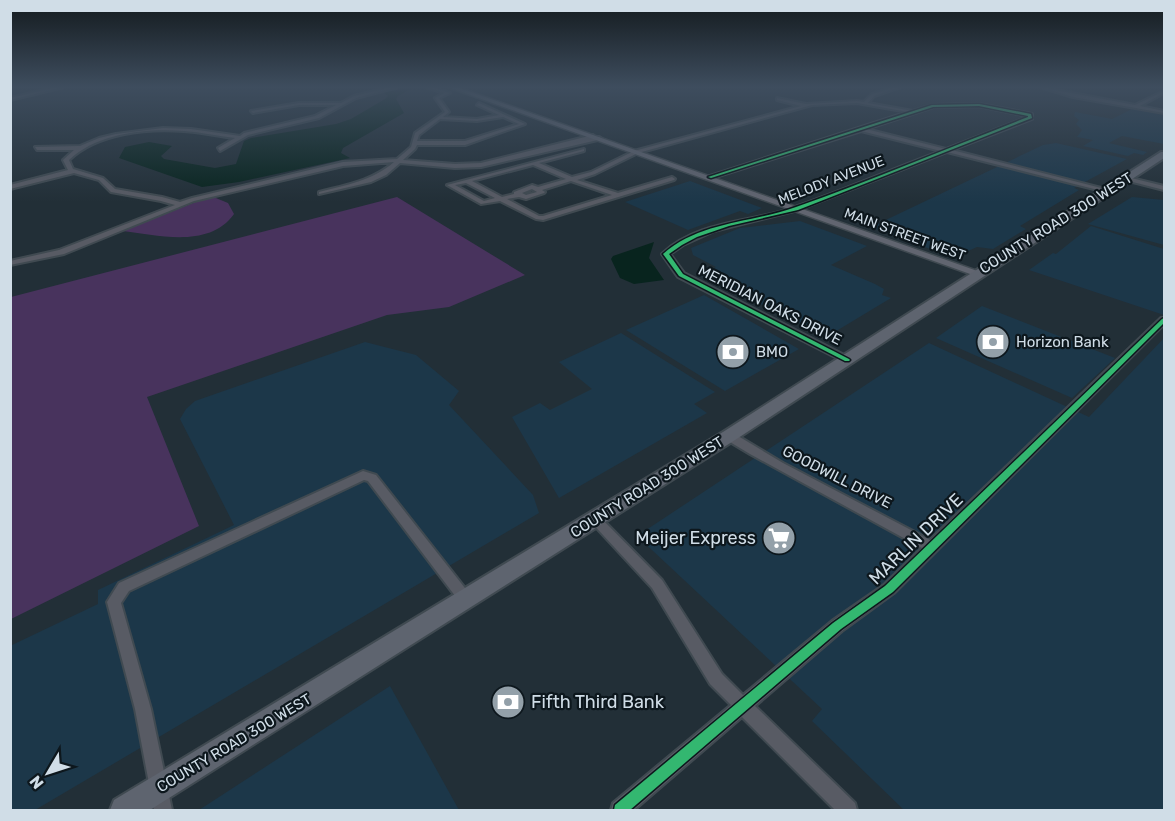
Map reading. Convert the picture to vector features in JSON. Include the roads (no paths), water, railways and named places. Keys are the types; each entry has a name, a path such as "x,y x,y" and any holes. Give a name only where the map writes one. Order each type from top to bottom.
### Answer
{"main road":[{"name":"MAIN STREET WEST","path":"560,125 977,273"},
{"name":"COUNTY ROAD 300 WEST","path":"124,810 161,800 467,601 847,360 977,273 1110,191 1164,154"}],"street":[{"path":"220,149 239,137 285,125"},
{"path":"321,193 378,177 413,148 417,134 430,125"},
{"path":"414,143 465,143 519,125"},
{"path":"582,150 450,185 483,203 518,195 526,197 542,192 539,189 604,169 636,152 736,125"},
{"path":"710,177 871,125"},
{"name":"MELODY AVENUE","path":"681,275 666,254 681,242 732,222 776,216 796,209 1010,125"},
{"path":"37,148 80,148 110,137 162,129 239,137"},
{"path":"859,129 1110,191"},
{"path":"10,263 60,252 179,204 224,191 343,164 399,160 474,166 506,161 596,138"},
{"path":"80,148 66,160 68,167 73,171 101,179 113,191 179,204"},
{"path":"534,163 572,180 617,195"},
{"path":"10,187 73,171"},
{"path":"467,181 543,218 672,179"},
{"path":"1127,179 1164,188"},
{"name":"MERIDIAN OAKS DRIVE","path":"681,275 847,360"},
{"name":"MARLIN DRIVE","path":"620,810 837,626 889,589 1164,320"},
{"name":"GOODWILL DRIVE","path":"729,436 760,456 890,523 930,547"},
{"path":"161,800 143,709 114,602 124,587 363,475 372,478 467,601"},
{"path":"595,519 657,584 716,679 742,708 848,810"}],"place":[{"name":"Horizon Bank","path":"993,342"},
{"name":"BMO","path":"733,352"},
{"name":"Meijer Express","path":"779,538"},
{"name":"Fifth Third Bank","path":"508,702"}]}
